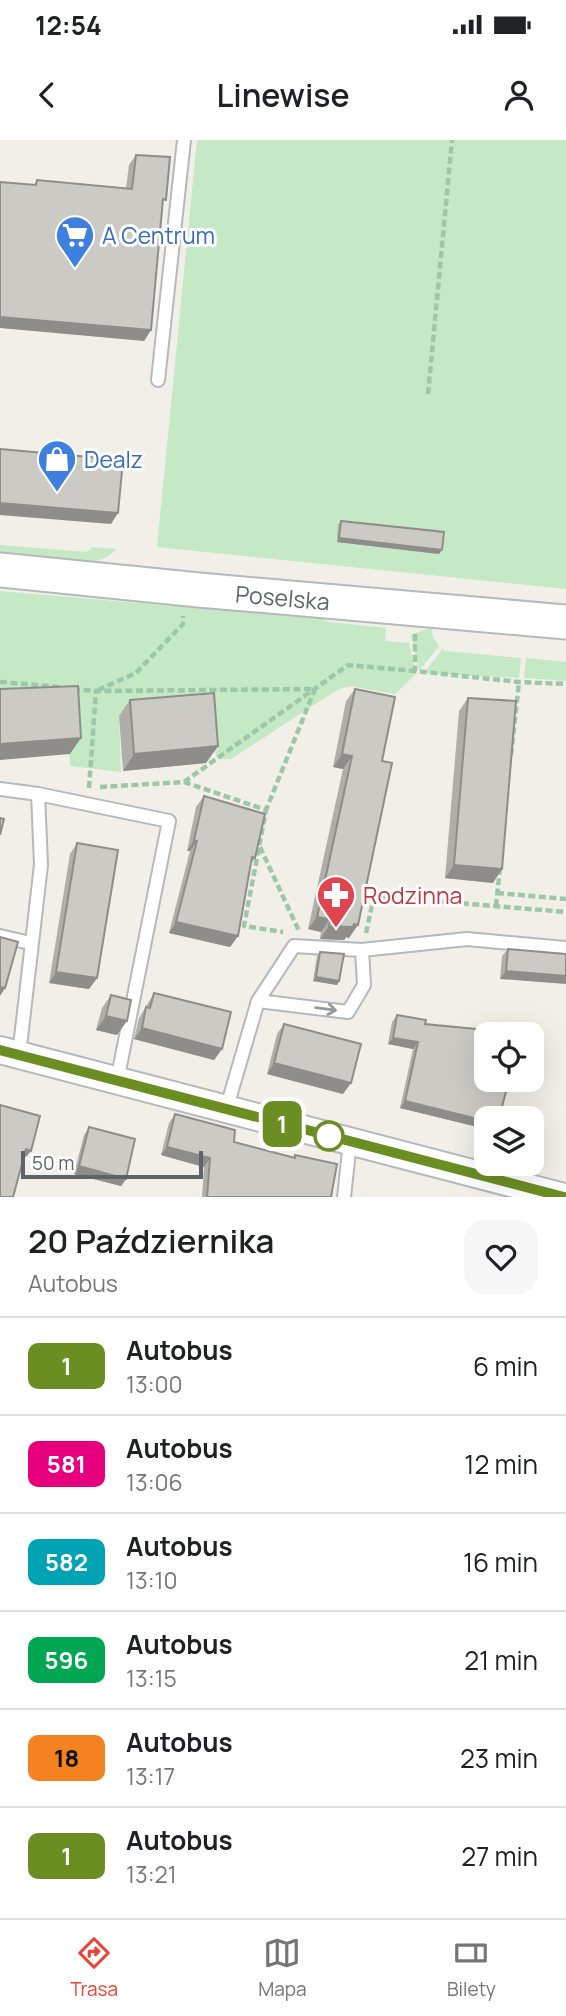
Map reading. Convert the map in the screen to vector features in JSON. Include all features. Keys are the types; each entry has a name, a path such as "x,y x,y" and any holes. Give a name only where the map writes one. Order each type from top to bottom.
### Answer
{"street":[{"name":"Poselska","path":"0,570 566,622"},
{"path":"10,1052 564,1197"}],"lane":[{"path":"158,380 184,140"},
{"path":"0,789 38,794 169,821 117,1081"},
{"path":"10,1052 41,865 38,794"},
{"path":"0,936 30,943"},
{"path":"226,1110 258,1001 294,946 362,950 467,939 566,947"},
{"path":"258,1001 348,1012 364,985 362,950"},
{"path":"344,1197 349,1142"}],"path":[{"path":"428,394 452,140"},
{"path":"96,691 136,673 183,624"},
{"path":"415,630 415,671"},
{"path":"184,782 348,665 566,684"},
{"path":"0,682 96,691 315,689"},
{"path":"511,761 519,682"},
{"path":"259,846 301,935 244,926 259,846 266,810 315,689"},
{"path":"88,804 96,691"},
{"path":"89,788 184,782 266,810"},
{"path":"496,906 500,867"},
{"path":"497,893 566,899"},
{"path":"362,950 374,896 566,912"}],"green space":[{"path":"197,140 566,140 566,589 157,547"},
{"path":"0,545 87,552 92,547 117,549 107,557 93,562 0,553"},
{"path":"0,591 196,608 305,612 329,622 386,628 385,641 409,643 416,674 395,694 350,686 337,690 231,759 217,759 203,710 119,716 121,772 70,766 66,703 0,705"},
{"path":"432,627 433,637 439,646 419,671 411,635"},
{"path":"441,648 445,651 521,658 519,678 424,673"},
{"path":"526,658 566,662 566,681 524,678"}],"building":[{"name":"A Centrum","path":"136,155 170,157 166,200 163,199 151,330 0,317 0,182 36,185 37,180 132,189"},
{"name":"Dealz","path":"0,449 123,460 118,513 0,503"},
{"path":"341,521 444,532 442,550 339,538"},
{"path":"78,686 81,738 0,744 0,689"},
{"path":"355,689 395,697 382,761 392,763 358,925 329,926 330,919 317,917 352,756 342,754"},
{"path":"214,693 218,746 134,754 130,700"},
{"path":"468,698 516,701 502,869 454,865"},
{"path":"204,796 265,814 255,858 252,857 238,936 176,922 197,841 194,840"},
{"path":"0,818 4,819 0,835"},
{"path":"77,843 118,850 97,978 56,972"},
{"path":"0,937 18,942 5,988 0,987"},
{"path":"508,949 566,954 566,976 506,971"},
{"path":"320,952 344,954 339,981 316,977"},
{"path":"154,993 231,1012 222,1049 142,1028 146,1007 150,1008"},
{"path":"111,995 131,1000 127,1021 106,1016"},
{"path":"397,1015 426,1020 425,1024 474,1029 474,1092 506,1092 502,1106 474,1106 474,1118 405,1101 418,1042 393,1038"},
{"path":"284,1024 361,1044 351,1083 274,1063"},
{"path":"0,1105 40,1116 31,1151 26,1149 13,1197 0,1197"},
{"path":"175,1114 235,1130 234,1142 295,1158 295,1155 337,1164 331,1197 207,1197 210,1158 167,1147"},
{"path":"89,1127 135,1139 126,1179 79,1166"}],"bus line":[{"name":"1","path":"0,1050 564,1197"}],"place":[{"name":"A Centrum","path":"75,269"},
{"name":"Dealz","path":"57,493"},
{"name":"Rodzinna","path":"336,929"}]}
